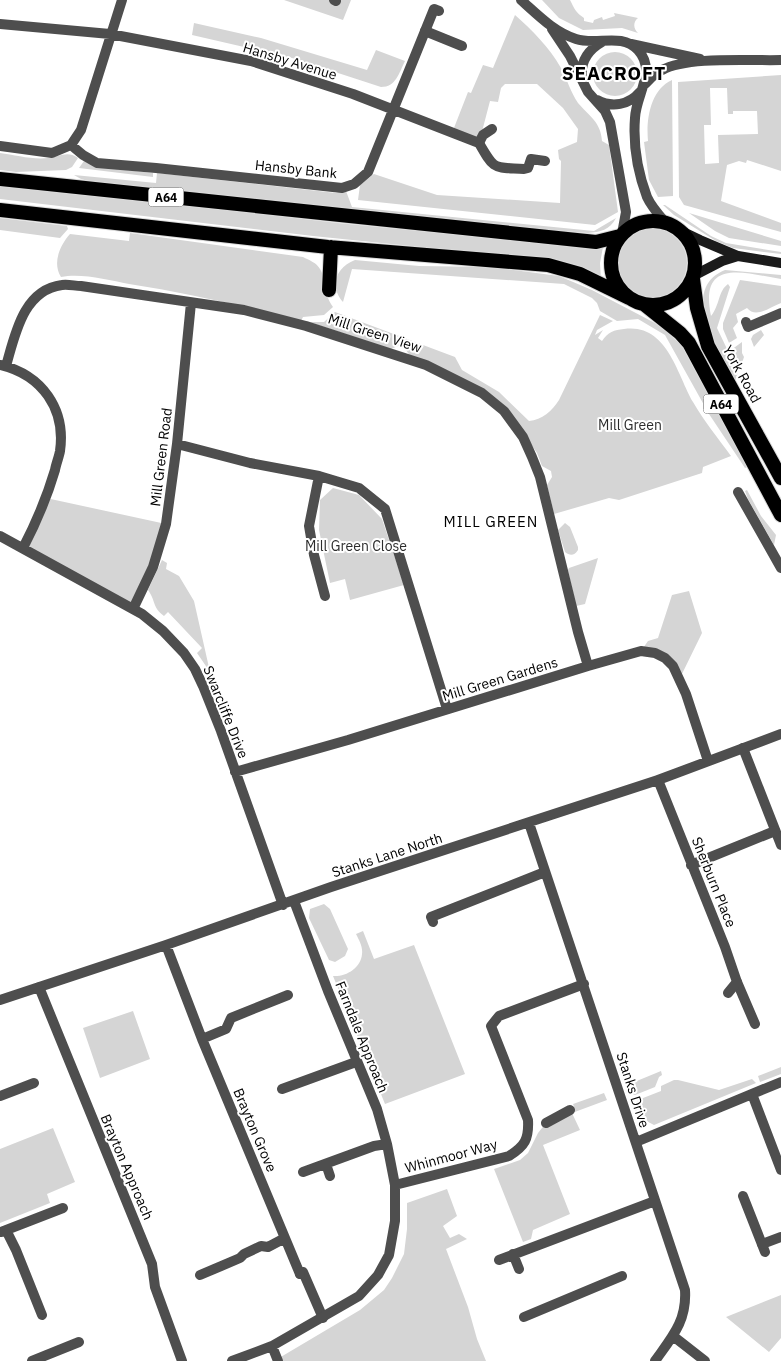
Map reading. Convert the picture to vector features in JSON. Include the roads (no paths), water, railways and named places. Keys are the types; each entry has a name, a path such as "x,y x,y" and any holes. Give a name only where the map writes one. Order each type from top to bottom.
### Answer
{"highway":[{"name":"A64","path":"0,178 596,242 621,235"},
{"name":"A64","path":"0,210 331,247 548,265 580,274 645,305 680,333 689,343 781,515"},
{"name":"A64","path":"629,298 618,287 611,273 610,260 612,250 621,235 635,224 648,220 665,222 679,230 688,241 694,255 693,278"},
{"path":"329,290 331,247"},
{"path":"645,305 656,305 672,301 683,293 693,278"},
{"name":"York Road","path":"693,278 697,308 708,346 781,478"}],"main road":[{"path":"679,230 738,256 781,263"},
{"path":"693,278 722,261 738,256"}],"street":[{"path":"0,146 52,153 71,145 81,130 122,0"},
{"path":"521,0 552,28 570,56 588,92 605,111 610,122 626,212 621,235"},
{"name":"Hansby Bank","path":"71,145 97,163 342,188 354,184 368,172 434,9 439,11"},
{"name":"Hansby Avenue","path":"0,24 110,34 251,61 393,109 479,144"},
{"path":"552,28 586,42 613,40 706,61"},
{"path":"425,31 462,46"},
{"path":"582,81 581,71 587,54 602,42"},
{"path":"628,43 638,51 644,60 646,70 635,118 635,139 639,169 648,197 665,222"},
{"path":"594,98 602,103 611,105 621,104 634,98 654,75 664,69 706,61 781,60"},
{"path":"492,129 483,135 479,144 496,167 524,169 528,168 531,159 545,161"},
{"name":"Mill Green View","path":"3,365 20,320 29,304 42,293 61,285 81,286 244,310 306,326 408,359 447,374 482,393 504,411 523,437 540,477 588,666"},
{"name":"Mill Green Road","path":"133,609 153,566 166,524 177,444 191,302"},
{"path":"746,322 748,327 781,313"},
{"path":"3,365 28,376 42,386 53,404 60,425 60,451 46,498 23,548"},
{"path":"177,444 250,463 319,476 359,488 385,509 448,709"},
{"path":"319,476 309,526 314,555 325,596"},
{"path":"738,492 781,568"},
{"name":"Swarcliffe Drive","path":"0,536 133,609 163,631 184,653 195,668 211,704 283,905"},
{"name":"Mill Green Gardens","path":"235,772 348,740 641,651 655,653 665,658 673,666 686,694 708,761"},
{"name":"Stanks Lane North","path":"0,1000 332,887 529,824 658,780 743,748 780,737"},
{"path":"743,748 781,844"},
{"name":"Sherburn Place","path":"658,780 755,1024"},
{"name":"Stanks Drive","path":"529,824 685,1290 685,1305 682,1319 673,1336 655,1361"},
{"path":"691,865 775,831"},
{"path":"433,922 431,917 545,872"},
{"name":"Farndale Approach","path":"294,901 356,1062 377,1109 388,1144 395,1185"},
{"name":"Brayton Grove","path":"166,945 202,1039 300,1274 304,1272 323,1318"},
{"path":"728,993 737,982"},
{"name":"Whinmoor Way","path":"232,1361 272,1346 359,1296 378,1275 390,1255 395,1221 395,1185 509,1156 520,1149 529,1134 528,1120 491,1026 499,1016 584,984"},
{"name":"Brayton Approach","path":"39,986 152,1264 155,1287 182,1361"},
{"path":"202,1039 226,1029 231,1018 288,995"},
{"path":"282,1089 356,1062"},
{"path":"636,1142 781,1082"},
{"path":"0,1096 34,1083"},
{"path":"752,1094 781,1170"},
{"path":"546,1123 570,1110"},
{"path":"303,1172 374,1146 388,1144"},
{"path":"326,1164 330,1176"},
{"path":"743,1196 764,1248 781,1237"},
{"path":"499,1260 655,1201"},
{"path":"42,1314 16,1250 3,1231 63,1208"},
{"path":"200,1275 240,1258 261,1246 268,1247 285,1238"},
{"path":"513,1254 518,1269"},
{"path":"524,1317 622,1276"},
{"path":"673,1336 705,1361"},
{"path":"32,1361 68,1353 79,1342"},
{"path":"272,1346 278,1361"}],"district":[{"name":"SEACROFT","path":"614,73"},
{"name":"MILL GREEN","path":"491,521"}],"park label":[{"name":"Mill Green","path":"630,425"},
{"name":"Mill Green Close","path":"356,546"}]}
